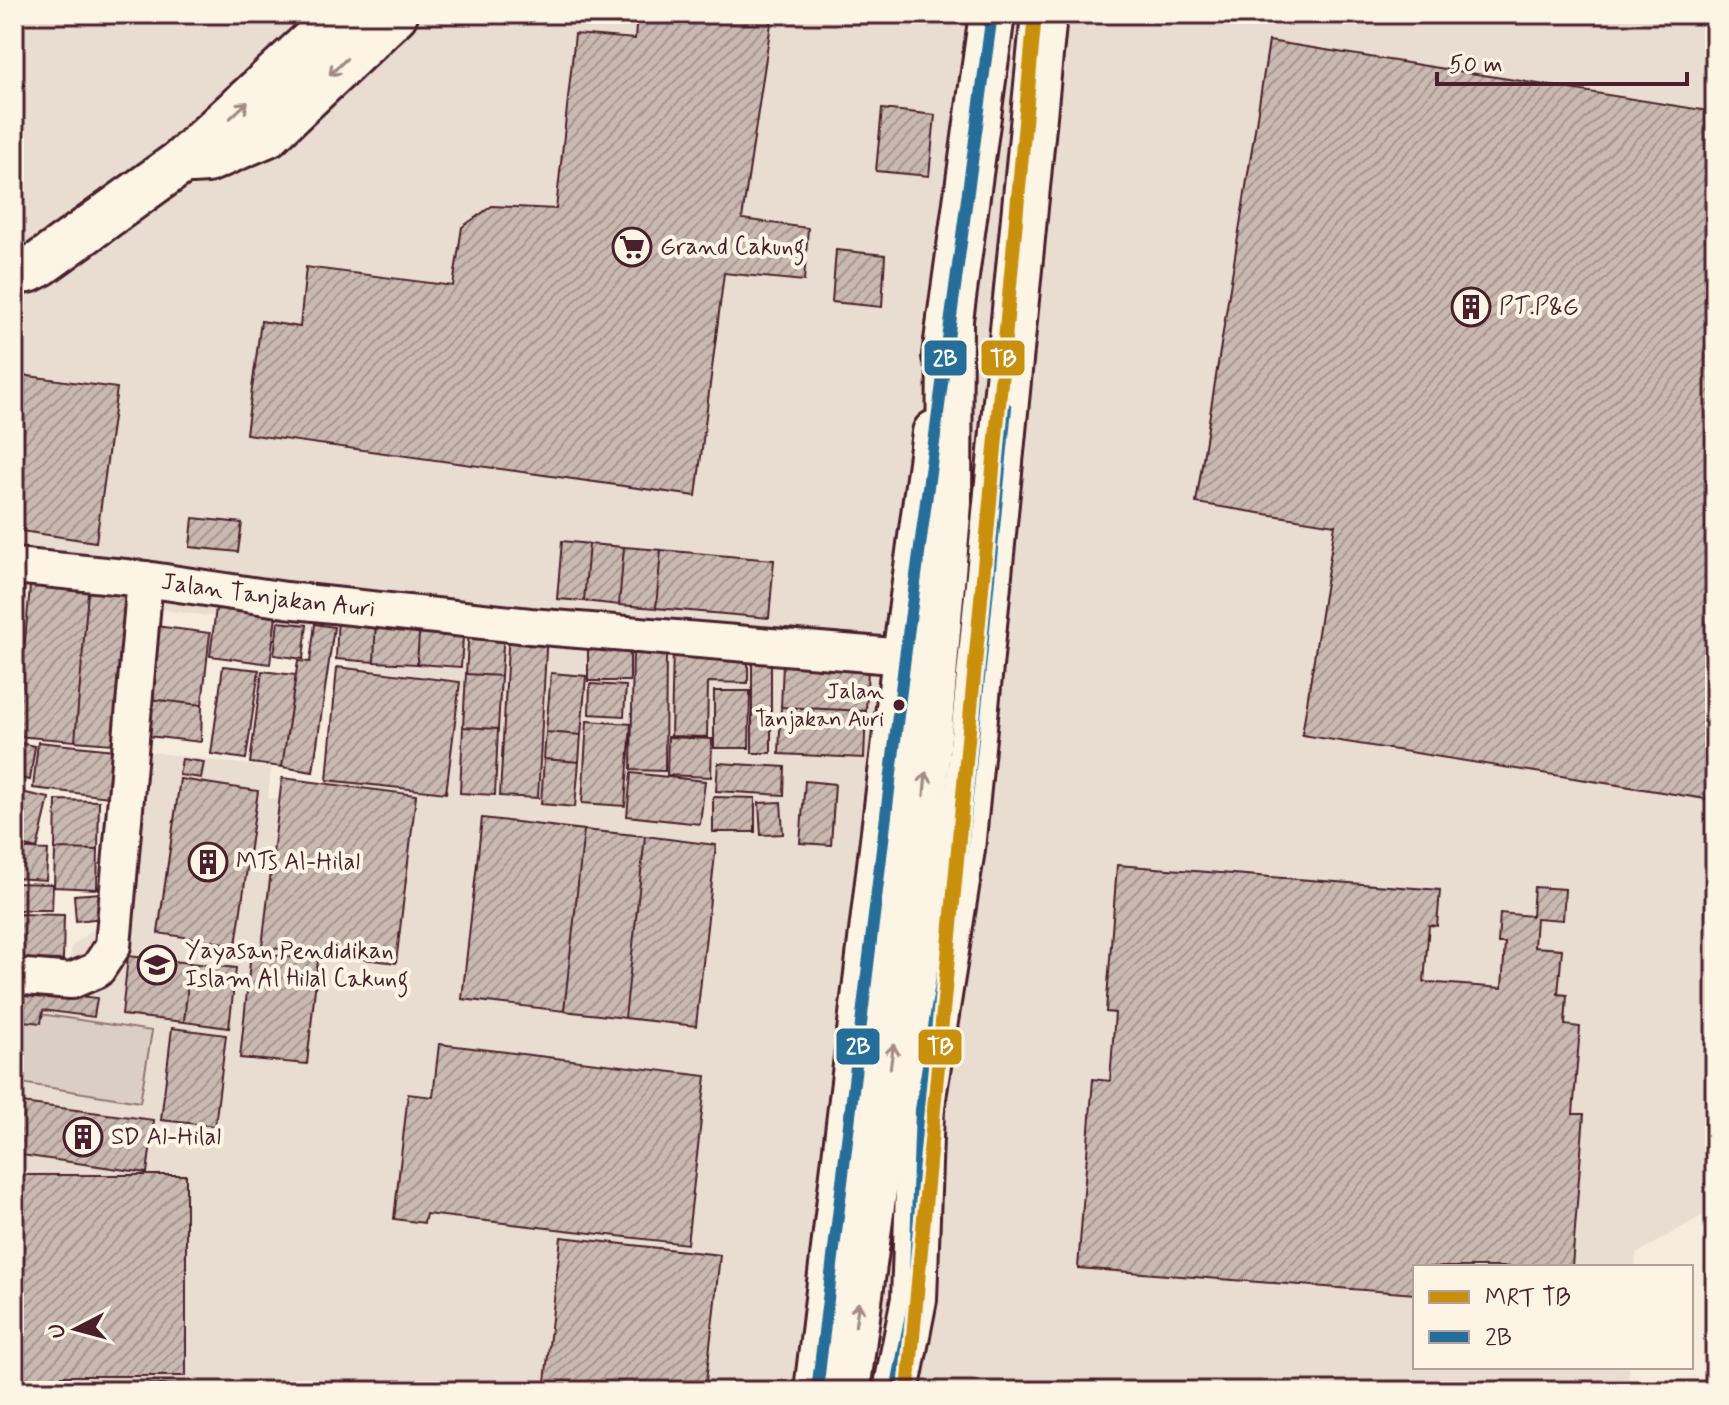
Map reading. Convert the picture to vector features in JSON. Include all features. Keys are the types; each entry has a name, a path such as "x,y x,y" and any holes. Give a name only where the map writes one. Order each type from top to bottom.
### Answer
{"main road":[{"path":"14,272 40,264 181,162 342,14"},
{"path":"181,162 207,160 268,134 395,14"},
{"path":"817,1391 905,657 992,14"},
{"path":"896,1391 914,1299 921,1110 962,849 1044,14"},
{"path":"847,1391 918,862 949,503 950,319"}],"street":[{"name":"Jalan Tanjakan Auri","path":"14,566 530,626 905,657"},
{"path":"14,976 71,981 97,970 113,946 145,579"}],"shaded area":[{"path":"14,14 1715,14 1715,1208 1636,1254 1635,1265 1413,1265 1413,1369 1629,1369 1628,1391 1099,1391 1018,1388 1018,1391 14,1391 14,984 65,988 72,946 97,926 109,926 128,749 271,768 268,798 330,806 352,636 14,589"},
{"path":"14,1010 152,1031 140,1102 14,1082"}],"building":[{"name":"Grand Cakung","path":"637,14 772,17 742,219 808,228 804,281 724,273 696,496 246,434 261,321 300,327 306,267 453,286 462,227 492,206 556,209 575,34 635,39"},
{"name":"PT.P&G","path":"1269,41 1715,112 1715,740 1706,799 1302,735 1335,525 1196,503"},
{"path":"882,109 935,115 929,176 876,171"},
{"path":"836,250 885,255 882,307 832,302"},
{"path":"14,374 117,388 96,542 14,530"},
{"path":"193,518 242,523 238,552 190,547"},
{"path":"562,541 589,544 584,601 557,599"},
{"path":"589,544 624,547 619,605 584,601"},
{"path":"624,547 661,550 656,608 619,605"},
{"path":"661,550 774,560 769,618 656,608"},
{"path":"14,575 25,576 20,649 14,648"},
{"path":"31,576 89,581 75,741 16,736"},
{"path":"89,581 126,584 112,744 75,741"},
{"path":"216,608 276,616 270,664 210,656"},
{"path":"338,614 376,617 374,662 336,659"},
{"path":"376,617 420,620 417,664 374,662"},
{"path":"420,620 464,622 461,667 417,664"},
{"path":"278,622 307,625 303,659 274,655"},
{"path":"315,624 334,627 313,772 282,767 298,661 310,662"},
{"path":"148,625 210,633 202,705 140,698"},
{"path":"469,628 504,630 501,676 466,674"},
{"path":"509,628 547,631 538,798 500,796"},
{"path":"588,641 630,641 630,681 588,681"},
{"path":"673,647 708,647 707,658 748,659 748,683 708,682 707,737 671,736"},
{"path":"14,648 20,649 16,702 14,702"},
{"path":"633,648 666,648 665,771 631,770"},
{"path":"752,657 771,657 771,753 752,753"},
{"path":"783,664 868,668 866,711 781,707"},
{"path":"223,666 259,670 246,759 211,754"},
{"path":"337,667 460,682 446,793 327,780"},
{"path":"262,671 296,675 282,767 250,763"},
{"path":"551,673 586,676 581,735 546,732"},
{"path":"466,674 501,676 498,729 463,727"},
{"path":"590,684 626,686 624,716 589,714"},
{"path":"714,691 750,691 749,748 714,748"},
{"path":"140,698 202,705 201,742 139,735"},
{"path":"781,707 866,711 864,758 779,754"},
{"path":"587,721 631,724 625,806 582,803"},
{"path":"463,727 498,729 495,795 460,793"},
{"path":"546,732 581,735 579,762 544,759"},
{"path":"668,737 712,739 711,777 667,775"},
{"path":"14,742 35,746 30,780 14,777"},
{"path":"38,742 114,750 109,797 33,788"},
{"path":"182,759 204,762 201,778 179,775"},
{"path":"544,759 579,762 575,807 541,804"},
{"path":"718,763 785,767 784,795 716,791"},
{"path":"631,773 705,781 700,824 627,816"},
{"path":"282,778 416,795 396,963 262,947"},
{"name":"MTs Al-Hilal","path":"180,779 258,791 236,945 158,933"},
{"path":"805,781 835,784 831,845 800,843"},
{"path":"21,792 49,798 37,849 14,843 14,822"},
{"path":"713,797 755,798 755,832 713,832"},
{"path":"56,800 99,801 98,850 55,849"},
{"path":"781,802 783,834 761,835 759,803"},
{"path":"482,818 584,830 564,1011 462,999"},
{"path":"584,830 645,836 625,1018 564,1011"},
{"path":"645,836 716,845 696,1026 625,1018"},
{"path":"15,848 48,850 46,880 14,878"},
{"path":"55,849 98,850 97,889 54,887"},
{"path":"1117,865 1440,890 1437,926 1429,925 1424,982 1502,988 1505,943 1498,943 1500,913 1532,916 1534,887 1565,889 1563,920 1536,918 1534,947 1562,949 1558,994 1567,995 1565,1025 1580,1027 1573,1114 1584,1114 1572,1265 1413,1265 1413,1294 1078,1268 1093,1079 1110,1081 1115,1013 1106,1012"},
{"path":"14,883 53,884 52,910 14,910"},
{"path":"101,893 103,918 76,921 74,895"},
{"path":"14,914 64,915 63,960 14,959"},
{"path":"251,953 318,960 307,1064 240,1058"},
{"path":"128,956 190,963 184,1022 122,1015"},
{"path":"190,963 236,968 229,1028 184,1022"},
{"path":"14,988 97,998 94,1017 43,1010 41,1023 14,1020"},
{"path":"172,1028 226,1035 215,1126 161,1120"},
{"path":"439,1044 706,1076 687,1244 426,1214 424,1223 394,1219 408,1094 433,1097"},
{"name":"SD Al-Hilal","path":"14,1102 154,1120 147,1173 14,1154"},
{"path":"14,1175 186,1175 186,1376 62,1376 62,1391 14,1391"},
{"path":"561,1237 720,1255 705,1391 544,1391"},
{"path":"68,1383 99,1383 99,1391 68,1391"},
{"path":"136,1384 194,1385 194,1391 136,1391"}],"metro line":[{"name":"TB","path":"908,1391 1035,14"}],"transit line":[{"name":"2B","path":"817,1391 905,657 992,14"},
{"name":"2B","path":"896,1391 914,1299 921,1110 962,849 1006,408"}],"place":[{"name":"Grand Cakung","path":"632,247"},
{"name":"PT.P&G","path":"1471,307"},
{"name":"Jalan Tanjakan Auri","path":"899,705"},
{"name":"MTs Al-Hilal","path":"208,862"},
{"name":"Yayasan Pendidikan Islam Al Hilal Cakung","path":"157,965"},
{"name":"SD Al-Hilal","path":"83,1137"}]}
